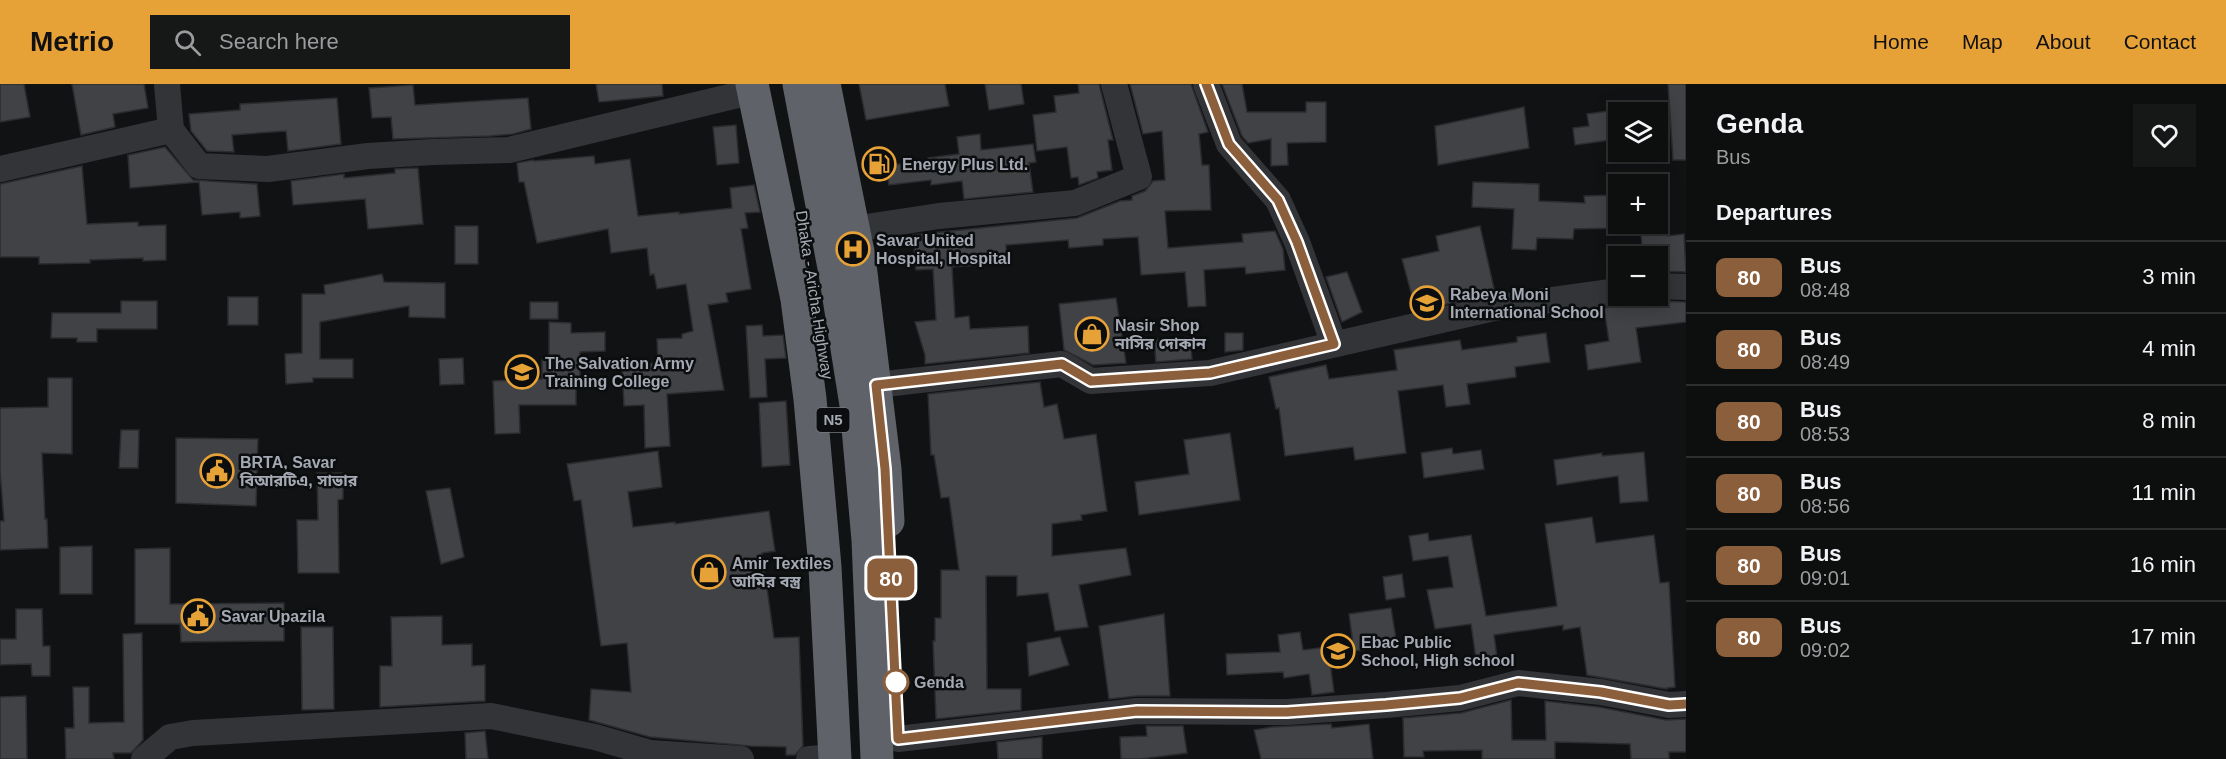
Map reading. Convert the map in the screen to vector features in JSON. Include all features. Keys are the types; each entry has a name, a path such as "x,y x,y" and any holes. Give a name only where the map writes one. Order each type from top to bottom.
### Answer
{"highway":[{"name":"Dhaka - Aricha Highway","path":"799,84 835,273 856,405 891,752"},
{"path":"824,84 859,257 885,469 891,752"},
{"name":"Dhaka - Aricha Highway","path":"761,86 809,242 829,385 849,593 833,758"}],"street":[{"path":"167,84 171,130 199,166 267,169 368,156 509,150 761,86"},
{"path":"853,229 939,216 1075,202 1139,177 1114,84"},
{"path":"1206,84 1229,144 1278,200 1297,242 1334,344"},
{"path":"0,169 171,130"},
{"path":"1668,286 1686,287"},
{"path":"876,385 1062,364 1091,381 1210,373 1494,308 1608,292"},
{"path":"891,752 1137,711 1287,712 1386,705 1460,698 1518,683 1601,692 1669,705 1686,704"},
{"path":"144,759 170,736 491,716 595,737 650,753 741,759"}],"building":[{"path":"0,84 24,84 30,117 0,122"},
{"path":"72,84 144,84 148,108 113,114 115,127 81,135"},
{"path":"596,84 662,84 663,96 599,102"},
{"path":"859,84 945,84 949,106 866,120"},
{"path":"985,84 1021,84 1024,104 989,110"},
{"path":"1078,84 1099,84 1113,140 1108,140 1112,170 1097,172 1098,178 1079,185 1078,177 1071,178 1067,147 1037,151 1033,115 1056,112 1054,96 1079,93"},
{"path":"1130,84 1191,84 1208,132 1199,134 1202,165 1209,165 1211,210 1165,211 1168,248 1243,242 1242,234 1275,231 1283,249 1285,270 1246,274 1245,267 1204,270 1206,306 1188,307 1185,272 1141,275 1138,237 1103,239 1103,245 1069,248 1068,240 1006,245 1007,263 952,267 955,318 969,316 970,329 1028,326 1029,353 925,364 925,355 915,322 936,320 933,269 916,270 913,235 1077,218 1120,201 1132,200 1132,196 1145,191 1153,181 1165,180 1162,131 1143,134"},
{"path":"1222,84 1242,84 1247,112 1306,112 1306,102 1326,102 1326,142 1287,143 1288,165 1271,166 1271,139 1248,143 1242,136"},
{"path":"1668,84 1686,84 1686,160 1673,160"},
{"path":"413,85 415,105 528,98 531,129 513,134 490,136 393,139 391,117 372,118 369,88"},
{"path":"337,98 341,144 288,151 286,131 232,135 234,152 207,151 191,131 189,114 240,110 240,104"},
{"path":"1524,107 1529,148 1438,165 1435,126"},
{"path":"1608,111 1608,140 1575,145 1573,128 1589,126 1587,114"},
{"path":"736,125 739,163 717,165 713,127"},
{"path":"980,134 981,150 1033,144 1036,162 1029,163 1033,192 964,199 962,181 931,185 931,180 889,185 886,166 959,154 957,137"},
{"path":"165,147 193,180 257,184 260,216 240,218 240,212 202,215 199,182 130,188 128,155"},
{"path":"594,156 595,164 630,159 638,216 732,208 730,188 754,185 760,212 745,213 748,228 741,229 751,289 726,293 728,302 708,305 724,390 667,394 670,446 645,448 644,405 624,406 622,365 658,363 657,339 682,338 682,334 693,331 686,284 657,289 654,274 650,275 647,248 611,253 608,229 537,243 524,182 519,182 517,163"},
{"path":"82,166 87,224 138,222 138,226 166,225 166,260 143,261 143,258 90,260 90,263 39,264 39,257 0,257 0,184"},
{"path":"418,168 423,224 368,229 365,199 293,205 291,181 344,174 344,178 395,173 395,169"},
{"path":"1473,182 1539,184 1539,201 1585,203 1584,196 1608,195 1608,228 1574,229 1573,239 1537,238 1536,250 1512,249 1514,209 1472,207"},
{"path":"455,226 478,226 478,264 455,264"},
{"path":"1480,226 1495,293 1416,311 1402,259 1439,251 1436,236"},
{"path":"1641,234 1668,234 1668,236 1684,234 1686,272 1668,271 1668,246 1642,246"},
{"path":"1347,272 1362,312 1342,322 1326,277"},
{"path":"382,274 384,282 445,283 445,318 409,317 409,306 320,322 320,359 353,359 353,378 313,378 313,382 286,384 285,354 302,353 302,294 325,294 324,285"},
{"path":"228,297 258,297 258,325 228,325"},
{"name":"Nasir Shop নাসির দোকান","path":"1116,298 1126,363 1093,365 1064,350 1059,304"},
{"path":"121,301 157,301 157,329 97,329 97,342 77,342 77,338 51,338 52,313 121,313"},
{"path":"1668,301 1686,302 1686,322 1636,328 1641,362 1588,370 1585,345 1609,341 1604,308 1668,306"},
{"path":"530,302 558,302 558,319 530,319"},
{"path":"549,322 571,323 571,333 605,332 605,351 580,352 580,387 576,387 576,405 519,405 520,433 495,434 493,381 542,379 542,360 549,360"},
{"path":"762,325 763,336 783,335 786,358 765,359 767,397 750,398 746,326"},
{"path":"1225,333 1243,333 1243,350 1225,352"},
{"path":"1546,333 1550,362 1515,367 1516,377 1467,384 1470,404 1446,407 1443,385 1398,391 1406,453 1355,460 1353,447 1285,456 1279,408 1276,409 1269,377 1326,365 1329,379 1397,370 1394,350 1460,340 1462,350 1517,342 1517,337"},
{"path":"1190,337 1192,359 1156,362 1154,340"},
{"path":"463,358 464,384 440,385 439,359"},
{"path":"48,378 72,378 72,454 42,453 48,548 0,550 0,521 4,521 0,471 0,408 48,407"},
{"path":"1040,382 1044,407 1057,404 1064,439 1096,434 1107,511 1081,515 1082,520 1052,524 1052,556 1126,548 1131,575 1079,585 1088,627 1055,631 1048,593 1017,596 1017,576 986,576 987,689 1021,689 1021,710 936,719 933,641 935,641 935,618 941,618 941,570 959,570 949,497 941,498 934,455 931,455 928,394"},
{"path":"786,401 790,465 762,467 759,403"},
{"path":"121,430 139,430 138,468 119,468"},
{"path":"1230,433 1240,500 1139,515 1135,482 1189,474 1184,440"},
{"name":"BRTA, Savar বিআরটিএ, সাভার","path":"176,438 258,439 256,506 176,503"},
{"path":"1452,448 1453,454 1481,450 1484,469 1424,478 1421,453"},
{"path":"658,451 662,487 628,492 633,527 675,522 675,524 769,511 775,551 762,553 774,638 799,637 803,746 795,755 786,755 786,747 650,737 589,720 591,689 631,692 627,643 601,646 581,500 574,501 567,464"},
{"path":"1644,452 1648,501 1620,503 1618,476 1557,485 1554,460 1602,453 1602,456"},
{"path":"317,473 343,473 343,499 338,500 339,573 298,573 297,520 318,520"},
{"path":"450,488 464,557 441,564 426,491"},
{"path":"1592,517 1596,543 1654,535 1660,583 1669,582 1675,687 1667,689 1587,675 1580,627 1563,630 1563,625 1494,635 1498,664 1477,666 1471,624 1435,629 1427,590 1453,587 1448,556 1413,561 1409,536 1428,533 1429,541 1471,535 1486,616 1557,606 1545,524"},
{"path":"92,546 92,594 60,594 60,547"},
{"path":"170,548 170,604 284,603 284,641 181,642 180,624 135,624 135,549"},
{"path":"1402,574 1405,597 1386,600 1383,577"},
{"path":"1391,608 1397,645 1354,651 1349,614"},
{"path":"16,609 42,609 43,646 50,646 50,676 32,676 31,664 0,665 0,639 16,639"},
{"path":"1164,614 1170,696 1109,699 1099,626"},
{"path":"442,616 442,645 472,644 472,666 485,665 485,701 380,707 380,666 392,666 391,617"},
{"path":"301,627 333,627 334,709 302,710"},
{"path":"1300,632 1303,650 1328,647 1334,692 1312,695 1309,674 1284,678 1283,672 1227,675 1226,654 1280,652 1278,635"},
{"path":"142,633 143,740 131,753 113,753 114,759 66,759 65,728 74,728 73,687 89,687 89,723 124,722 123,634"},
{"path":"1060,637 1069,665 1029,676 1027,643"},
{"path":"26,696 27,759 0,759 0,697"},
{"path":"1511,700 1512,740 1546,740 1545,701 1599,707 1666,720 1686,719 1686,752 1669,752 1669,759 1631,759 1630,744 1555,742 1555,759 1482,759 1482,750 1423,751 1424,757 1404,757 1403,718 1461,713"},
{"path":"1331,724 1332,728 1369,724 1373,759 1261,759 1254,730"},
{"path":"1146,726 1183,726 1187,753 1141,759 1121,759 1120,737 1147,736"},
{"path":"485,731 488,759 466,759 465,733"},
{"path":"1042,737 1042,759 998,759 997,742"}],"bus line":[{"name":"80","path":"1206,84 1229,144 1278,200 1297,242 1334,344 1210,373 1091,381 1062,364 876,385 885,469 898,739 1137,711 1287,712 1386,705 1460,698 1518,683 1601,692 1669,705 1686,704"}],"place":[{"name":"Energy Plus Ltd.","path":"879,164"},
{"name":"Savar United Hospital, Hospital","path":"853,249"},
{"name":"Rabeya Moni International School","path":"1427,303"},
{"name":"Nasir Shop নাসির দোকান","path":"1092,334"},
{"name":"The Salvation Army Training College","path":"522,372"},
{"name":"BRTA, Savar বিআরটিএ, সাভার","path":"217,471"},
{"name":"Amir Textiles আমির বস্ত্র","path":"709,572"},
{"name":"Savar Upazila","path":"198,616"},
{"name":"Ebac Public School, High school","path":"1338,651"},
{"name":"Genda","path":"896,682"}]}
